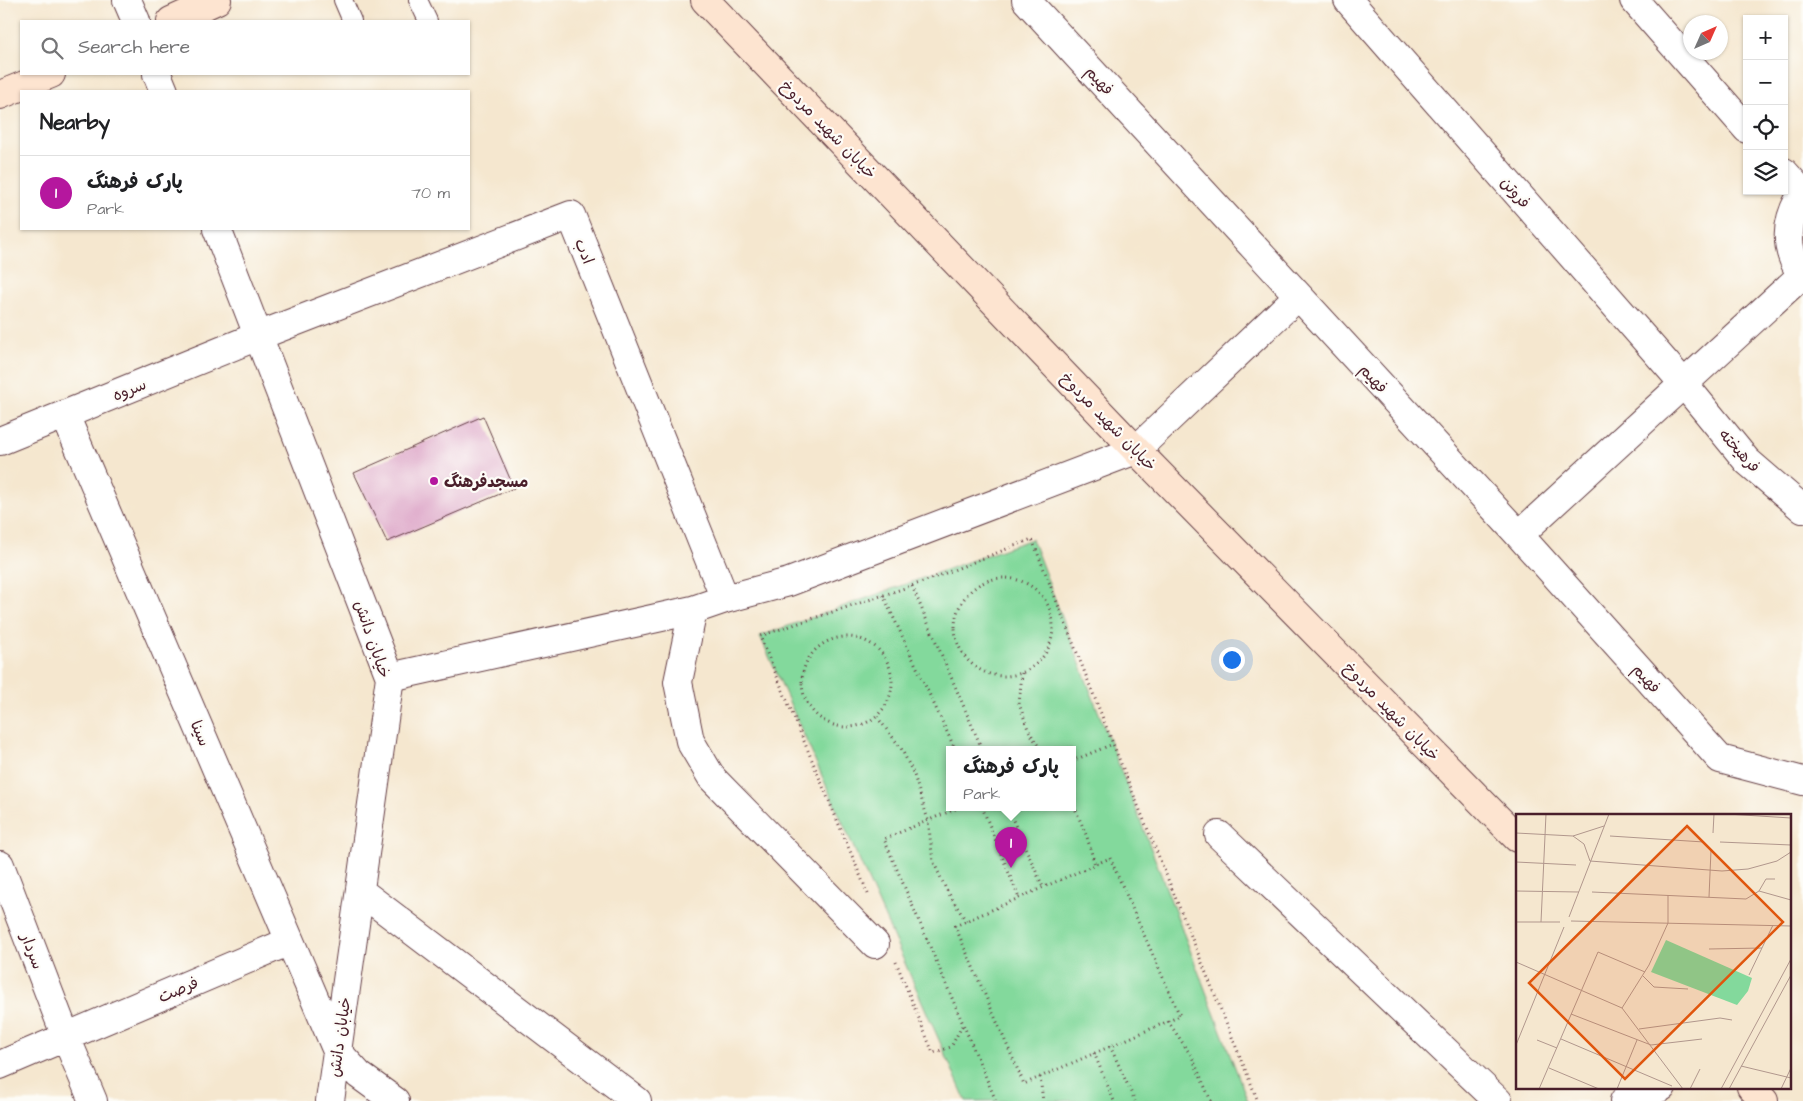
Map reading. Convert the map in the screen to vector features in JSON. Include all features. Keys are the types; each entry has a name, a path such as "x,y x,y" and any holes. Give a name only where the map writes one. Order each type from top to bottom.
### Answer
{"street":[{"path":"127,0 136,20"},
{"path":"173,20 218,0"},
{"name":"خیابان شهید مردوخ","path":"705,0 1136,450 1516,837"},
{"name":"فهیم","path":"1026,0 1520,535 1720,759 1803,781"},
{"name":"فروتن","path":"1348,0 1684,384"},
{"path":"1634,0 1743,124"},
{"path":"0,95 49,75"},
{"path":"157,75 164,90"},
{"path":"1520,535 1802,276 1791,256 1788,234 1792,212 1803,193 1788,176"},
{"name":"ادب","path":"258,336 571,215 725,599"},
{"name":"خیابان دانش","path":"217,230 390,677 330,1101"},
{"path":"390,677 693,610 725,599 789,582 1136,450 1298,296"},
{"name":"سروه","path":"0,441 258,336"},
{"name":"فرهیخته","path":"1684,384 1747,461 1803,509"},
{"name":"سینا","path":"65,415 337,1052"},
{"path":"693,610 678,682 690,741 712,778 884,949"},
{"path":"1219,835 1498,1101"},
{"name":"سردار","path":"0,865 66,1037 93,1101"},
{"path":"360,892 637,1101"},
{"name":"فرصت","path":"0,1065 290,940"},
{"path":"337,1052 360,1075 395,1101"},
{"path":"1624,1101 1659,1088"},
{"path":"1752,1088 1764,1101"}],"lane":[{"path":"343,0 352,20"},
{"path":"418,0 428,20"}],"path":[{"path":"871,901 760,636 912,586 1032,539 1112,744 1258,1101"},
{"path":"1008,578 1023,582 1036,590 1047,603 1050,611 1052,636 1047,651 1036,664 1022,673 1006,676 990,674 975,667 963,654 956,640 956,616 966,595 978,585 992,579 1008,578"},
{"path":"912,586 981,746"},
{"path":"882,596 954,746"},
{"path":"839,637 853,637 867,641 879,649 887,660 892,674 892,690 887,705 877,717 864,725 848,728 832,725 818,717 808,705 802,690 802,676 806,662 814,650 825,642 839,637"},
{"path":"1022,673 1019,704 1028,729 1038,746"},
{"path":"877,717 901,748 914,774 928,820 933,861 946,889 966,921"},
{"path":"1076,759 1112,744"},
{"path":"950,811 884,839 996,1101"},
{"path":"984,811 1019,898"},
{"path":"1009,811 1044,887"},
{"path":"1076,811 1087,837 1095,864"},
{"path":"1110,858 1180,1016 1024,1084 955,926 1095,864 1110,858"},
{"path":"884,949 933,1053 951,1047 963,1024"},
{"path":"1168,1021 1192,1057 1211,1101"},
{"path":"1110,1046 1135,1101"},
{"path":"1094,1053 1114,1101"},
{"path":"1040,1077 1043,1101"}],"green space":[{"path":"1032,539 1248,1101 966,1101 760,636"}],"building":[{"name":"مسجدفرهنگ","path":"483,416 514,488 387,542 354,473"}],"place":[{"name":"مسجدفرهنگ","path":"434,481"},
{"name":"پارک فرهنگ","path":"1011,868"}]}
